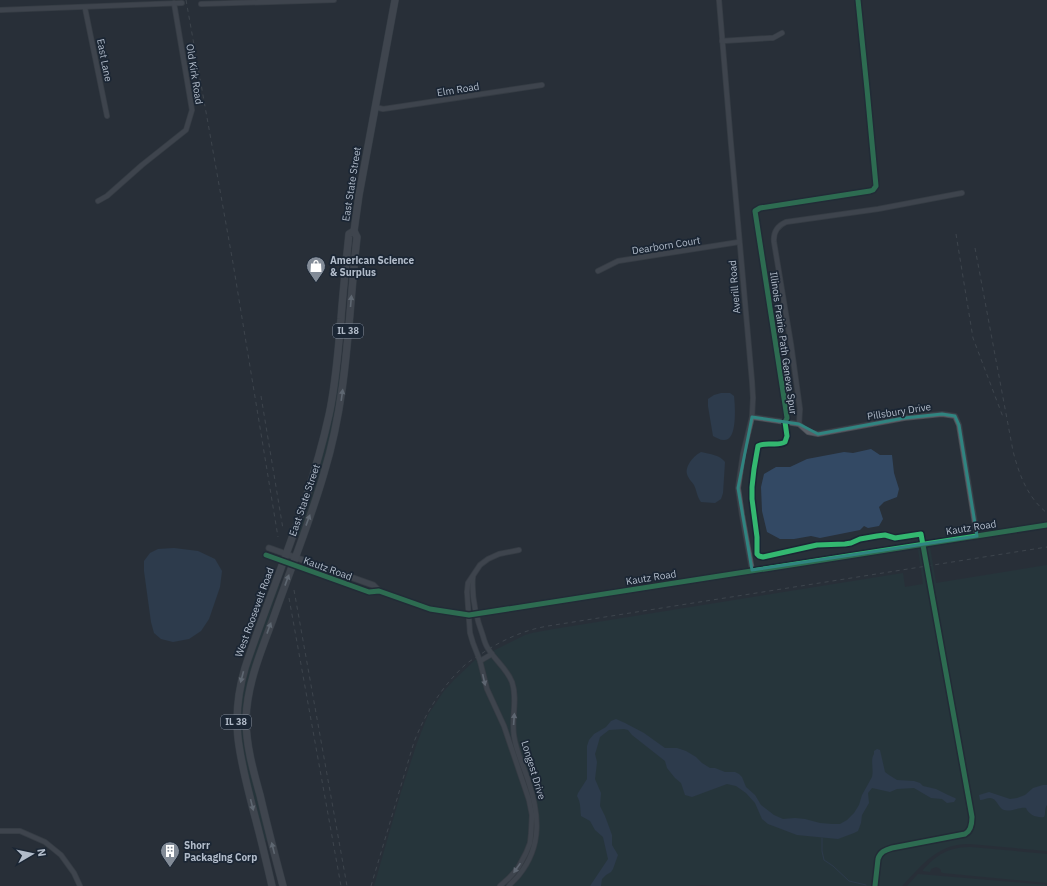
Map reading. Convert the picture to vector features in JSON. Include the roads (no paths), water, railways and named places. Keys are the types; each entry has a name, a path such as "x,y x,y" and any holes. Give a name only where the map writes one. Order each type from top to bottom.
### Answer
{"main road":[{"name":"East State Street","path":"294,561 324,474 338,418 346,361 357,237 354,230 364,163 395,0"},
{"name":"West Roosevelt Road","path":"272,886 239,754 237,712 239,688 244,668 312,478 322,445 337,364 349,234 354,230"},
{"name":"West Roosevelt Road","path":"283,886 251,762 246,719 247,702 252,678 294,561"}],"street":[{"path":"202,4 256,1 334,0"},
{"name":"Averill Road","path":"719,0 753,398 752,417 743,455 738,488 752,570"},
{"path":"0,10 85,8 182,3"},
{"name":"Old Kirk Road","path":"98,201 107,196 142,165 186,130 192,110 174,4"},
{"name":"East Lane","path":"85,8 107,116"},
{"path":"722,41 773,38 782,33"},
{"name":"Elm Road","path":"375,107 390,108 542,85"},
{"path":"799,424 800,409 774,242 774,235 777,229 786,222 878,209 962,193"},
{"name":"Dearborn Court","path":"598,271 618,261 739,242"},
{"name":"Pillsbury Drive","path":"752,417 799,424 808,432 818,434 904,418 942,414 954,416 959,425 977,536"},
{"name":"Kautz Road","path":"266,555 284,558 373,585 379,591 430,608 469,615 1047,525"},
{"name":"Kautz Road","path":"268,548 284,558"},
{"path":"473,574 480,565 488,559 499,554 519,550"},
{"name":"Longest Drive","path":"473,574 472,591 476,614 485,642 488,649 506,670 512,682 515,703 513,727 516,746 534,799 537,818 535,841 530,857 519,876 509,886"},
{"name":"Longest Drive","path":"473,574 468,583 467,592 470,633 480,661 487,689 504,726 529,800 532,815 530,843 526,853 518,868 500,886"},
{"path":"480,661 492,654"},
{"path":"0,831 20,831 45,842 61,855 74,873 80,886"}],"water":[{"path":"721,393 730,393 734,396 735,419 733,431 728,439 724,440 713,436 708,406 708,399"},
{"path":"871,449 880,455 892,455 894,473 899,489 897,497 884,502 879,507 883,519 879,526 868,528 864,526 860,530 820,538 811,536 794,539 780,539 767,532 762,511 761,487 764,474 776,467 790,467 807,459 844,452 853,453"},
{"path":"701,452 718,456 725,462 723,493 721,499 715,503 701,502 694,485 687,474 689,464 696,455"},
{"path":"174,548 198,551 215,559 222,571 220,587 209,619 201,631 189,639 173,642 161,639 154,633 151,622 144,561 150,553 158,549"},
{"path":"616,719 644,733 665,748 677,748 686,751 710,768 739,774 742,777 746,787 755,795 761,805 774,815 783,819 805,819 820,823 832,824 840,824 847,820 859,805 862,795 872,777 872,759 874,751 877,749 880,750 885,772 889,775 897,780 914,781 920,783 923,786 936,789 956,799 954,802 947,803 942,799 931,798 914,788 897,789 890,792 872,788 868,793 869,803 862,815 858,831 838,839 797,835 768,824 762,819 755,803 746,793 736,786 727,784 692,797 685,795 681,783 667,768 665,761 632,735 628,730 609,730 600,737 595,754 597,762 595,779 601,793 600,806 612,835 612,845 618,855 611,872 602,879 601,886 590,886 608,859 603,837 595,830 590,821 581,816 580,803 577,796 587,779 587,746 589,740 594,734"},
{"path":"1047,785 1047,805 1044,817 1034,816 1026,808 1004,810 992,798 980,800 979,795 989,792 1010,799 1017,798 1025,795 1033,788"}],"waterway":[{"path":"822,838 824,860 849,881 866,885"}],"railway":[{"path":"186,0 233,263 278,537"},
{"path":"956,234 973,338 1003,417"},
{"path":"975,248 1013,451 1025,485 1034,500 1047,513"},
{"path":"261,396 283,529"},
{"path":"371,886 414,742 429,710 442,690 457,672 466,664 505,640 530,630 548,626 1047,547"},
{"path":"294,590 347,886"},
{"path":"289,598 341,886"}],"place":[{"name":"American Science & Surplus","path":"316,283"},
{"name":"Shorr Packaging Corp","path":"170,868"}]}
